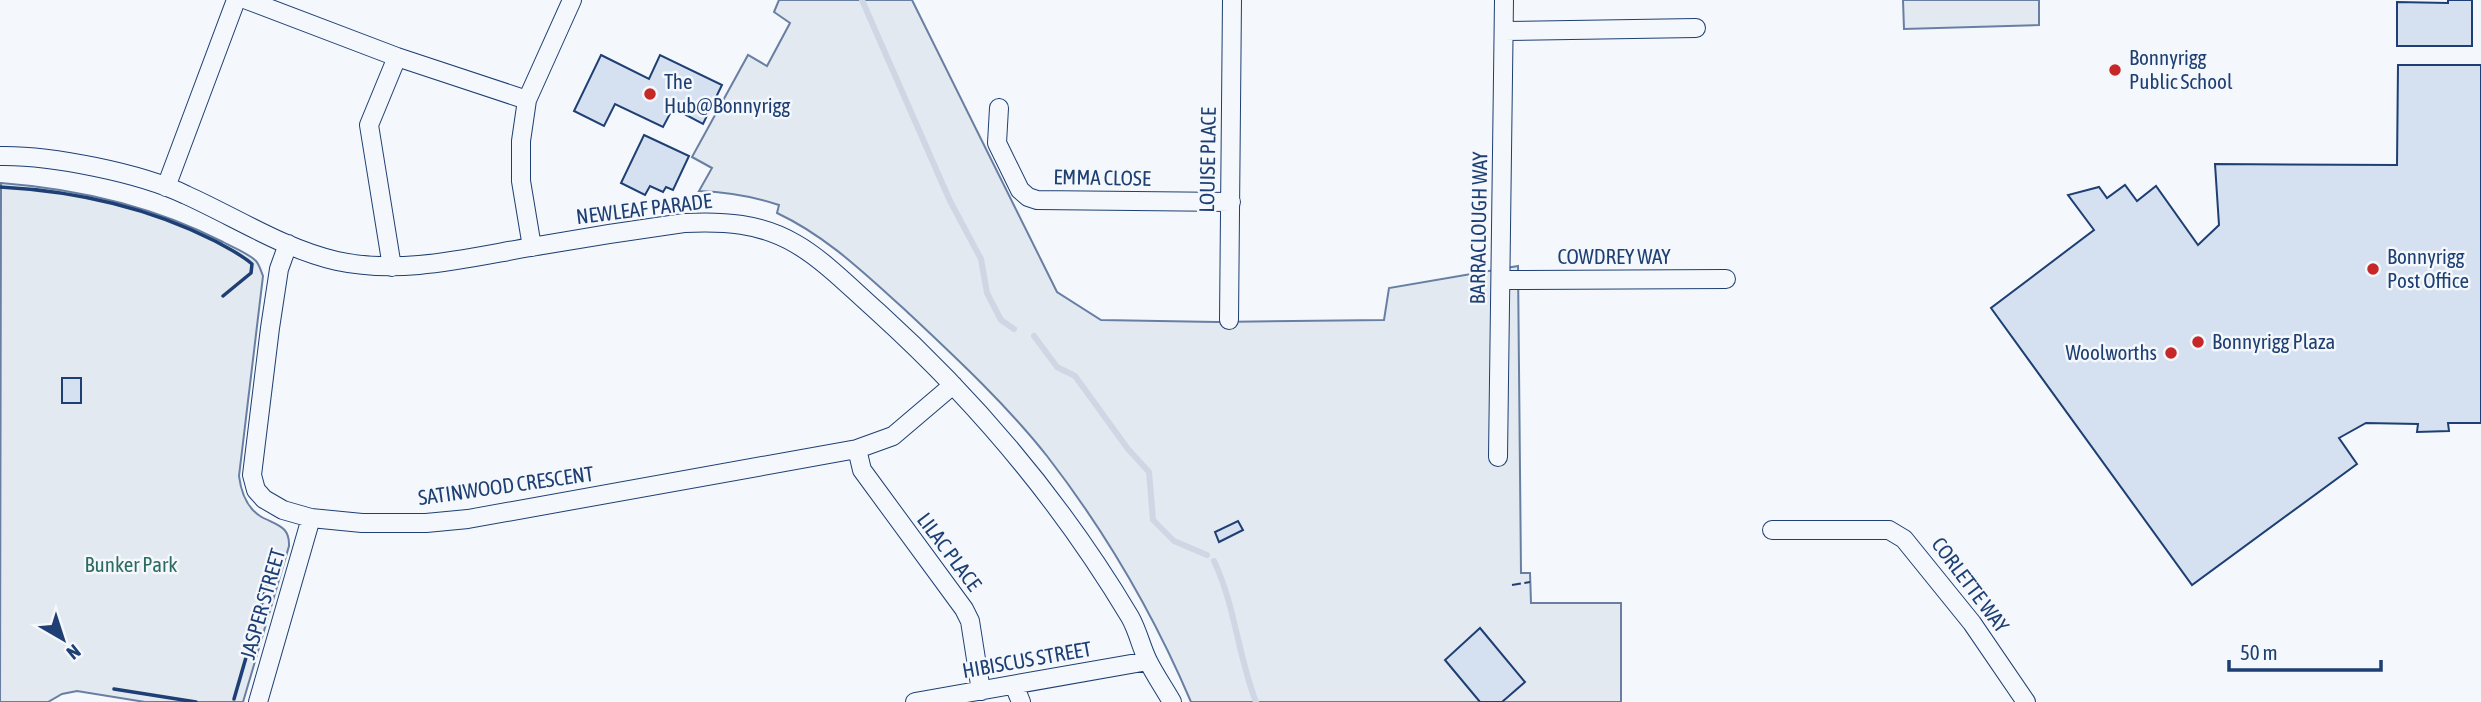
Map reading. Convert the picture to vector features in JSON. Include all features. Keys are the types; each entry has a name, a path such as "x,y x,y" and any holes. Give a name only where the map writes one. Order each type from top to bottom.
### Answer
{"street":[{"path":"166,187 236,0"},
{"path":"247,0 397,57 527,100"},
{"path":"532,247 521,181 521,141 527,100 572,0"},
{"name":"LOUISE PLACE","path":"1229,320 1232,0"},
{"name":"BARRACLOUGH WAY","path":"1499,457 1504,0"},
{"path":"1505,31 1696,28"},
{"path":"392,267 369,125 397,57"},
{"name":"EMMA CLOSE","path":"999,108 997,143 1020,190 1028,197 1037,200 1231,202"},
{"name":"NEWLEAF PARADE","path":"0,156 52,160 132,176 166,187 288,244 333,260 363,266 392,267 440,263 684,223 713,221 744,224 798,245 907,338 994,428 1068,525 1131,619 1148,661 1172,702"},
{"name":"SATINWOOD CRESCENT","path":"288,244 279,269 252,475 256,490 264,499 283,510 311,518 392,523 468,519 857,449 893,436 953,385"},
{"name":"COWDREY WAY","path":"1501,280 1726,279"},
{"name":"LILAC PLACE","path":"857,449 862,470 970,621 981,691"},
{"name":"JASPER STREET","path":"258,702 311,518"},
{"name":"CORLETTE WAY","path":"1772,530 1889,530 1904,539 1972,623 2026,702"},
{"name":"HIBISCUS STREET","path":"915,702 1148,661"},
{"path":"1014,685 1021,702"}],"green space":[{"path":"779,0 912,0 1057,292 1101,320 1384,320 1389,288 1518,266 1521,573 1530,573 1531,603 1621,603 1621,702 1191,702 1161,637 1127,574 1089,514 1031,436 996,398 941,343 858,268 812,232 777,213 779,205 739,195 699,191 712,168 692,157 748,55 767,66 790,23 774,12"},
{"path":"1903,0 2039,0 2039,25 1904,29"},
{"name":"Bunker Park","path":"1,183 87,195 143,209 197,229 249,255 259,266 263,276 239,476 248,504 260,516 284,530 289,546 243,702 145,702 77,691 62,694 48,702 0,702"}],"building":[{"path":"2448,0 2472,0 2472,46 2397,46 2397,2 2448,3"},
{"name":"The Hub@Bonnyrigg","path":"601,55 649,79 660,55 722,85 703,124 673,108 663,127 615,104 604,126 574,111"},
{"name":"Bonnyrigg Plaza","path":"2398,65 2481,65 2481,423 2448,423 2449,431 2417,432 2418,424 2366,423 2339,438 2357,464 2192,585 1991,308 2094,230 2068,195 2099,187 2107,198 2125,185 2137,201 2156,186 2198,245 2219,225 2215,164 2397,165"},
{"name":"The Hub@Bonnyrigg","path":"644,135 689,156 673,190 666,187 663,192 650,186 645,195 621,183"},
{"path":"62,378 81,378 81,403 62,403"},
{"path":"1238,521 1243,530 1219,542 1215,532"},
{"path":"1480,628 1525,682 1502,702 1480,702 1445,660"}],"waterway":[{"path":"862,0 950,201 981,259 987,293 1001,320 1014,329"},
{"path":"1034,336 1057,367 1075,376 1128,449 1149,472 1153,520 1174,541 1207,555"},
{"path":"1214,561 1227,595 1256,702"}],"fence":[{"path":"1512,585 1530,582"}],"wall":[{"path":"0,187 56,192 110,203 164,219 215,241 252,264 251,273 223,296"},
{"path":"234,699 271,571 267,562"},
{"path":"114,689 196,702"}],"place":[{"name":"Bonnyrigg Public School","path":"2115,70"},
{"name":"The Hub@Bonnyrigg","path":"650,94"},
{"name":"Bonnyrigg Post Office","path":"2373,269"},
{"name":"Bonnyrigg Plaza","path":"2198,342"},
{"name":"Woolworths","path":"2171,353"}]}
